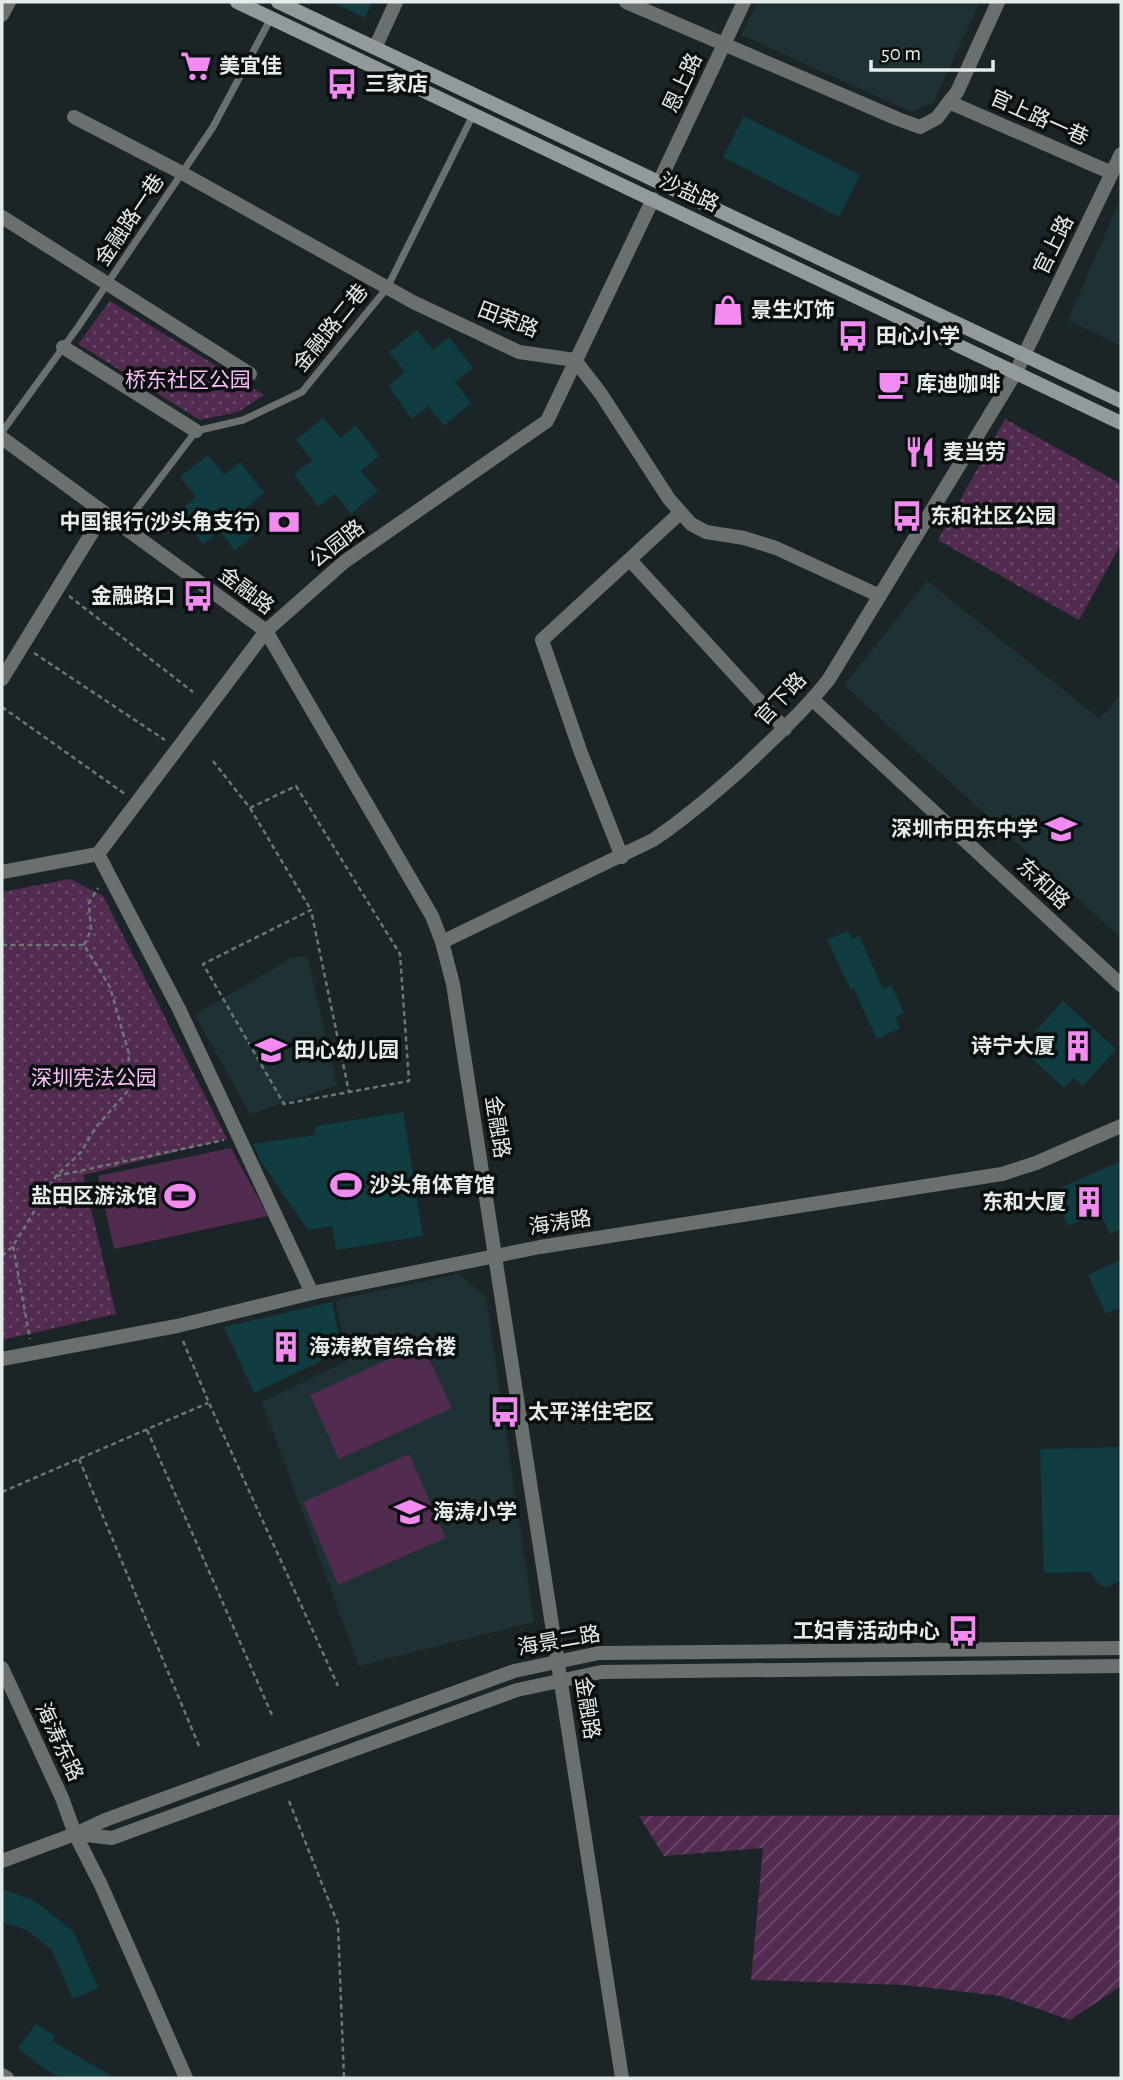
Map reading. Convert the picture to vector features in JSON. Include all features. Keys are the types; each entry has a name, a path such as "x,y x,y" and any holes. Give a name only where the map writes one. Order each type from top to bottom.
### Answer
{"main road":[{"name":"沙盐路","path":"237,2 1121,423"},
{"name":"沙盐路","path":"278,2 1121,401"}],"street":[{"path":"2,15 9,2"},
{"path":"375,48 396,2"},
{"path":"626,2 898,120 920,127 937,118 957,92 998,2"},
{"name":"恩上路","path":"659,182 744,2"},
{"name":"官上路一巷","path":"949,102 1112,173"},
{"name":"田荣路","path":"74,117 182,173 387,288 520,352 575,360"},
{"name":"官上路","path":"1025,355 1121,154"},
{"name":"公园路","path":"98,854 266,631 344,562 547,421 653,200"},
{"path":"2,217 250,374"},
{"path":"63,347 196,431"},
{"name":"官下路","path":"442,943 653,840 683,820 785,729 829,678 1025,355"},
{"path":"575,360 680,513 691,524 706,532 744,538 776,548 880,596"},
{"name":"金融路","path":"2,438 266,631 432,916 453,984 622,2078"},
{"path":"2,679 104,513"},
{"path":"622,857 581,753 542,640 680,513"},
{"path":"629,559 785,729"},
{"name":"东和路","path":"812,699 1121,985"},
{"path":"2,872 98,854 179,1009 312,1293"},
{"name":"海涛路","path":"2,1359 177,1326 312,1293 553,1245 965,1182 1036,1163 1121,1126"},
{"name":"海景二路","path":"2,1861 105,1820 514,1671 599,1653 1121,1648"},
{"name":"海景二路","path":"75,1834 112,1838 517,1690 601,1672 1121,1666"},
{"name":"海涛东路","path":"2,1668 186,2078"},
{"path":"2,2075 7,2078"}],"lane":[{"name":"金融路一巷","path":"2,432 214,127 271,18"},
{"name":"金融路二巷","path":"196,431 243,420 302,392 387,288 474,114"},
{"path":"123,527 196,431"}],"path":[{"path":"58,587 193,692"},
{"path":"23,645 165,740"},
{"path":"2,707 128,796"},
{"path":"213,761 250,808 311,910 349,1092"},
{"path":"250,808 296,786 400,954 409,1081 284,1104 203,964 311,910"},
{"path":"84,945 91,930 89,903 107,873"},
{"path":"2,945 84,945"},
{"path":"2,1256 13,1246 56,1176 81,1152 96,1127 127,1092 129,1054 110,987 84,945"},
{"path":"56,1176 239,1137"},
{"path":"13,1246 33,1353"},
{"path":"177,1326 209,1403 338,1686"},
{"path":"2,1492 209,1403"},
{"path":"147,1430 272,1714"},
{"path":"79,1459 199,1746"},
{"path":"289,1801 338,1924 344,2078"}],"shaded area":[{"path":"758,2 980,2 933,103 912,112 741,35"},
{"path":"1121,197 1121,346 1068,320"},
{"name":"深圳市田东中学","path":"927,581 1100,719 1121,694 1121,938 844,685"},
{"name":"田心幼儿园","path":"307,956 337,1085 250,1114 195,1015 291,958"},
{"name":"海涛小学","path":"459,1274 486,1297 534,1622 359,1666 262,1402 347,1361 336,1300"}],"green space":[{"name":"桥东社区公园","path":"110,301 264,395 238,412 200,420 78,344"},
{"path":"1005,419 1121,484 1121,544 1079,620 938,540"},
{"name":"深圳宪法公园","path":"70,879 103,896 227,1139 83,1175 116,1314 2,1340 2,892"},
{"name":"盐田区游泳馆","path":"231,1148 268,1216 114,1249 98,1176"},
{"path":"422,1344 452,1408 339,1459 310,1395"},
{"path":"409,1454 446,1538 338,1585 303,1502"},
{"path":"1121,1815 1121,1986 1070,2020 1001,1996 905,1985 751,1980 763,1848 664,1856 639,1816"}],"building":[{"path":"332,2 372,2 365,18"},
{"path":"744,116 860,175 839,217 723,157"},
{"path":"417,330 433,350 449,337 473,368 455,382 471,403 444,426 428,406 412,419 388,386 405,372 389,352"},
{"path":"323,418 340,438 356,425 379,456 361,471 378,491 351,514 335,494 318,507 294,474 312,460 296,440"},
{"path":"208,455 224,475 240,462 264,493 246,508 262,528 235,551 220,531 203,545 179,512 196,497 180,477"},
{"path":"848,931 852,939 859,936 883,989 891,985 904,1013 895,1017 900,1028 877,1039 827,940"},
{"name":"诗宁大厦","path":"1063,1001 1116,1049 1083,1086 1074,1078 1064,1088 1031,1058 1045,1043 1034,1033"},
{"name":"沙头角体育馆","path":"403,1112 423,1236 336,1250 332,1226 308,1230 260,1160 253,1144 315,1135 316,1126"},
{"name":"东和大厦","path":"1121,1161 1121,1229 1110,1234 1100,1212 1068,1226 1053,1191"},
{"path":"1121,1260 1121,1307 1106,1314 1088,1275"},
{"name":"海涛教育综合楼","path":"332,1302 340,1341 336,1342 340,1352 254,1393 224,1327"},
{"path":"1121,1447 1121,1580 1108,1587 1101,1586 1091,1572 1044,1573 1040,1449"},
{"path":"2,1889 35,1901 74,1932 98,1988 73,1999 51,1949 27,1930 2,1922"},
{"path":"36,2024 55,2036 52,2041 115,2078 60,2078 39,2065 18,2048"}],"place":[{"name":"美宜佳","path":"196,66"},
{"name":"三家店","path":"342,84"},
{"name":"景生灯饰","path":"728,310"},
{"name":"田心小学","path":"853,336"},
{"name":"库迪咖啡","path":"893,384"},
{"name":"麦当劳","path":"920,452"},
{"name":"东和社区公园","path":"907,516"},
{"name":"中国银行(沙头角支行)","path":"284,522"},
{"name":"金融路口","path":"198,596"},
{"name":"深圳市田东中学","path":"1061,829"},
{"name":"诗宁大厦","path":"1078,1046"},
{"name":"田心幼儿园","path":"271,1050"},
{"name":"沙头角体育馆","path":"346,1185"},
{"name":"盐田区游泳馆","path":"180,1196"},
{"name":"东和大厦","path":"1089,1202"},
{"name":"海涛教育综合楼","path":"286,1347"},
{"name":"太平洋住宅区","path":"505,1412"},
{"name":"海涛小学","path":"410,1512"},
{"name":"工妇青活动中心","path":"963,1631"}]}
